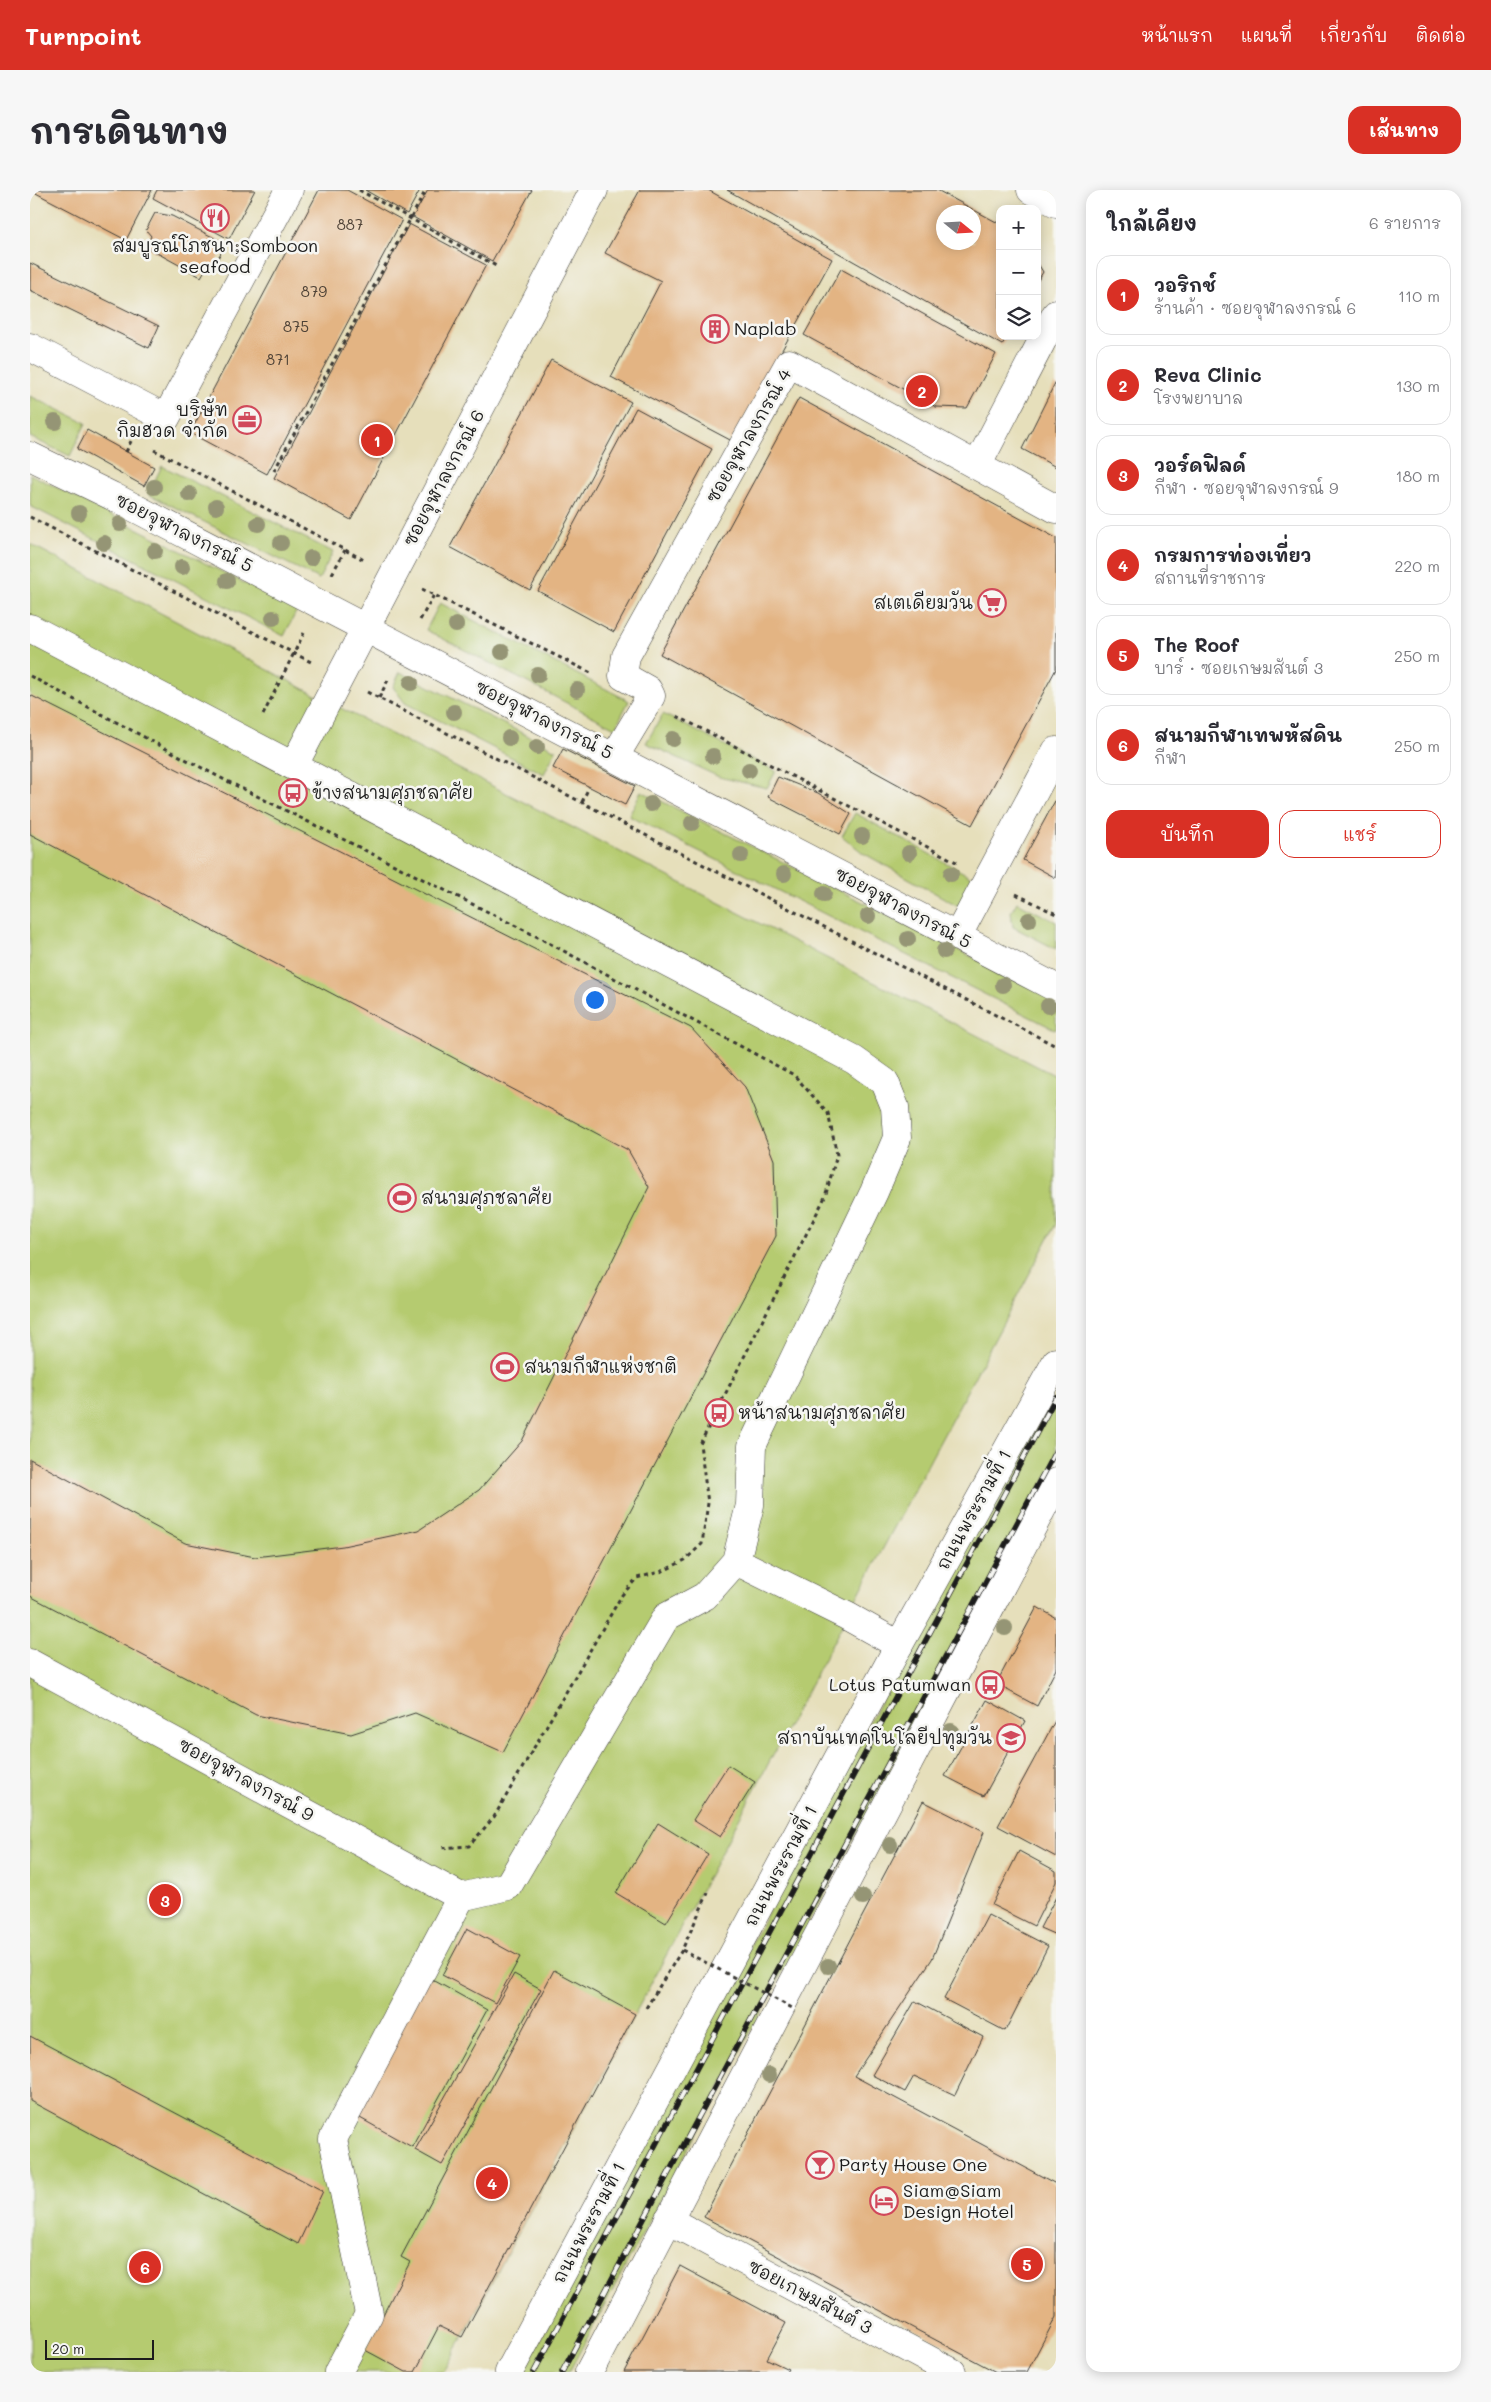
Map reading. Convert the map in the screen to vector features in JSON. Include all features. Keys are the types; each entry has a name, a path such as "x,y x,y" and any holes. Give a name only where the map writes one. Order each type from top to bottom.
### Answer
{"street":[{"path":"30,347 166,418 288,190"},
{"name":"ซอยจุฬาลงกรณ์ 6","path":"294,765 594,190"},
{"path":"1031,190 1056,203"},
{"path":"1056,314 977,466 1056,509"},
{"name":"ซอยจุฬาลงกรณ์ 4","path":"648,702 651,696 648,690 623,676 626,656 789,363 977,466"},
{"name":"ซอยจุฬาลงกรณ์ 5","path":"30,456 112,496 615,756 1056,988"},
{"path":"30,628 854,1060 885,1082 895,1107 897,1138 874,1192 752,1446 750,1505 736,1561 705,1596 666,1617 508,1886 461,1897 333,2139 369,2314 338,2372"},
{"path":"615,756 648,702"},
{"path":"957,937 1056,751"},
{"name":"ถนนพระรามที่ 1","path":"509,2372 899,1645 1056,1362"},
{"path":"589,2372 1056,1482"},
{"path":"736,1561 847,1616 899,1645"},
{"name":"ซอยจุฬาลงกรณ์ 9","path":"30,1663 461,1897"},
{"name":"ซอยเกษมสันต์ 3","path":"668,2220 952,2372"}],"path":[{"path":"359,190 498,267"},
{"path":"274,471 426,190"},
{"path":"124,434 139,442"},
{"path":"126,452 132,438"},
{"path":"146,446 344,550"},
{"path":"30,517 294,653"},
{"path":"434,595 593,674"},
{"path":"30,676 220,777 534,935 794,1075 828,1113 837,1155 825,1197 700,1444 708,1503 702,1544 686,1560 663,1571 637,1578 622,1595 494,1817 469,1846 438,1848"},
{"path":"379,698 1056,1046"},
{"path":"648,702 1056,914"},
{"path":"582,802 589,787"},
{"path":"646,2008 682,1950 708,1893"},
{"path":"682,1950 794,2008"}],"green space":[{"path":"30,396 86,423 70,456 30,437"},
{"path":"162,466 333,552 319,579 148,494"},
{"path":"30,474 297,610 284,636 30,506"},
{"name":"สนามกีฬาแห่งชาติ","path":"30,544 327,701 1056,1076 1056,1224 444,2372 30,2372"},
{"path":"440,603 629,701 615,728 426,630"},
{"path":"400,672 556,750 544,774 405,703 393,687"},
{"path":"663,714 776,771 767,788 719,777 646,743"},
{"path":"641,791 1056,999 1056,1030 629,816"},
{"path":"855,813 977,880 962,908 863,853 842,836"},
{"path":"1017,902 1056,922 1056,949 1013,927 1011,912"},
{"path":"1056,1395 1056,1459 569,2372 523,2372 951,1569"}],"building":[{"path":"30,190 152,190 126,240"},
{"name":"สมบูรณ์โภชนา;Somboon seafood","path":"157,190 255,190 229,239 153,198"},
{"path":"319,190 347,190 402,220 267,474 190,433"},
{"path":"365,190 420,190 407,214"},
{"path":"428,190 532,190 492,261 413,217"},
{"name":"Naplab","path":"640,190 708,190 832,259 732,441 611,377 661,281 605,253"},
{"path":"727,190 937,190 965,205 936,205 936,250 981,250 981,214 996,222 996,340 1005,340 1002,345"},
{"path":"155,213 172,216 226,244 214,265 208,265 201,277 146,247 151,236 146,230"},
{"path":"409,224 486,265 351,520 274,478"},
{"path":"30,263 159,326 149,348 30,290"},
{"path":"841,269 996,354 967,408 936,407 804,335"},
{"path":"551,360 631,402 530,590 450,547"},
{"path":"1056,381 1056,467 1022,449"},
{"path":"799,398 1056,538 1056,669 972,825 660,654"},
{"path":"636,408 712,449 614,632 538,591"},
{"path":"87,430 154,467 144,486 77,449"},
{"path":"30,695 691,1028 745,1087 774,1160 776,1236 503,1752 415,1713 351,1734 256,1715 30,1596 30,1459 185,1543 255,1557 343,1546 419,1530 479,1490 522,1441 649,1187 628,1150 30,834"},
{"path":"563,749 635,786 625,805 553,768"},
{"path":"778,777 818,793 851,814 840,834 768,797"},
{"path":"1056,799 1056,878 1023,860"},
{"path":"1037,1607 1056,1618 1056,1669 1037,1706 996,1684"},
{"path":"987,1700 1025,1721 984,1796 945,1776"},
{"path":"1056,1719 1056,1857 998,1826"},
{"path":"728,1765 755,1782 720,1837 693,1820"},
{"name":"Siam@Siam Design Hotel","path":"923,1801 984,1832 932,1959 854,2076 1056,2184 1056,2317 1027,2372 996,2372 704,2217"},
{"path":"658,1823 708,1854 666,1923 616,1893"},
{"path":"1019,1851 1056,1871 1056,1882 1034,1926 992,1905"},
{"path":"1056,1897 1056,1935 1040,1928"},
{"path":"988,1915 1048,1946 1005,2031 944,1999"},
{"path":"467,1928 520,1957 495,2003 442,1975"},
{"path":"554,1970 635,2014 462,2337 439,2326 415,2372 406,2372 365,2350 410,2262 401,2257"},
{"path":"514,1974 541,1989 442,2165 415,2150"},
{"path":"426,1976 487,2010 412,2147 351,2113"},
{"path":"915,2001 983,2037 955,2095 914,2076 905,2092 872,2075"},
{"path":"30,2036 323,2191 298,2244 30,2101"},
{"path":"680,2266 786,2323 767,2359 788,2369 786,2372 624,2372"}],"railway":[{"path":"534,2372 1056,1397"},
{"path":"562,2372 1056,1450"}],"place":[{"name":"สมบูรณ์โภชนา;Somboon seafood","path":"215,218"},
{"name":"Naplab","path":"715,329"},
{"name":"Reva Clinic","path":"922,391"},
{"name":"บริษัท กิมฮวด จำกัด","path":"247,420"},
{"name":"วอริกช์","path":"377,440"},
{"name":"สเตเดียมวัน","path":"992,603"},
{"name":"ข้างสนามศุภชลาศัย","path":"293,793"},
{"name":"สนามศุภชลาศัย","path":"402,1198"},
{"name":"สนามกีฬาแห่งชาติ","path":"505,1367"},
{"name":"หน้าสนามศุภชลาศัย","path":"719,1413"},
{"name":"Lotus Patumwan","path":"990,1685"},
{"name":"สถาบันเทคโนโลยีปทุมวัน","path":"1011,1738"},
{"name":"วอร์ดฟิลด์","path":"165,1900"},
{"name":"Party House One","path":"820,2165"},
{"name":"กรมการท่องเที่ยว","path":"492,2183"},
{"name":"Siam@Siam Design Hotel","path":"884,2201"},
{"name":"The Roof","path":"1027,2264"},
{"name":"สนามกีฬาเทพหัสดิน","path":"145,2267"}]}
